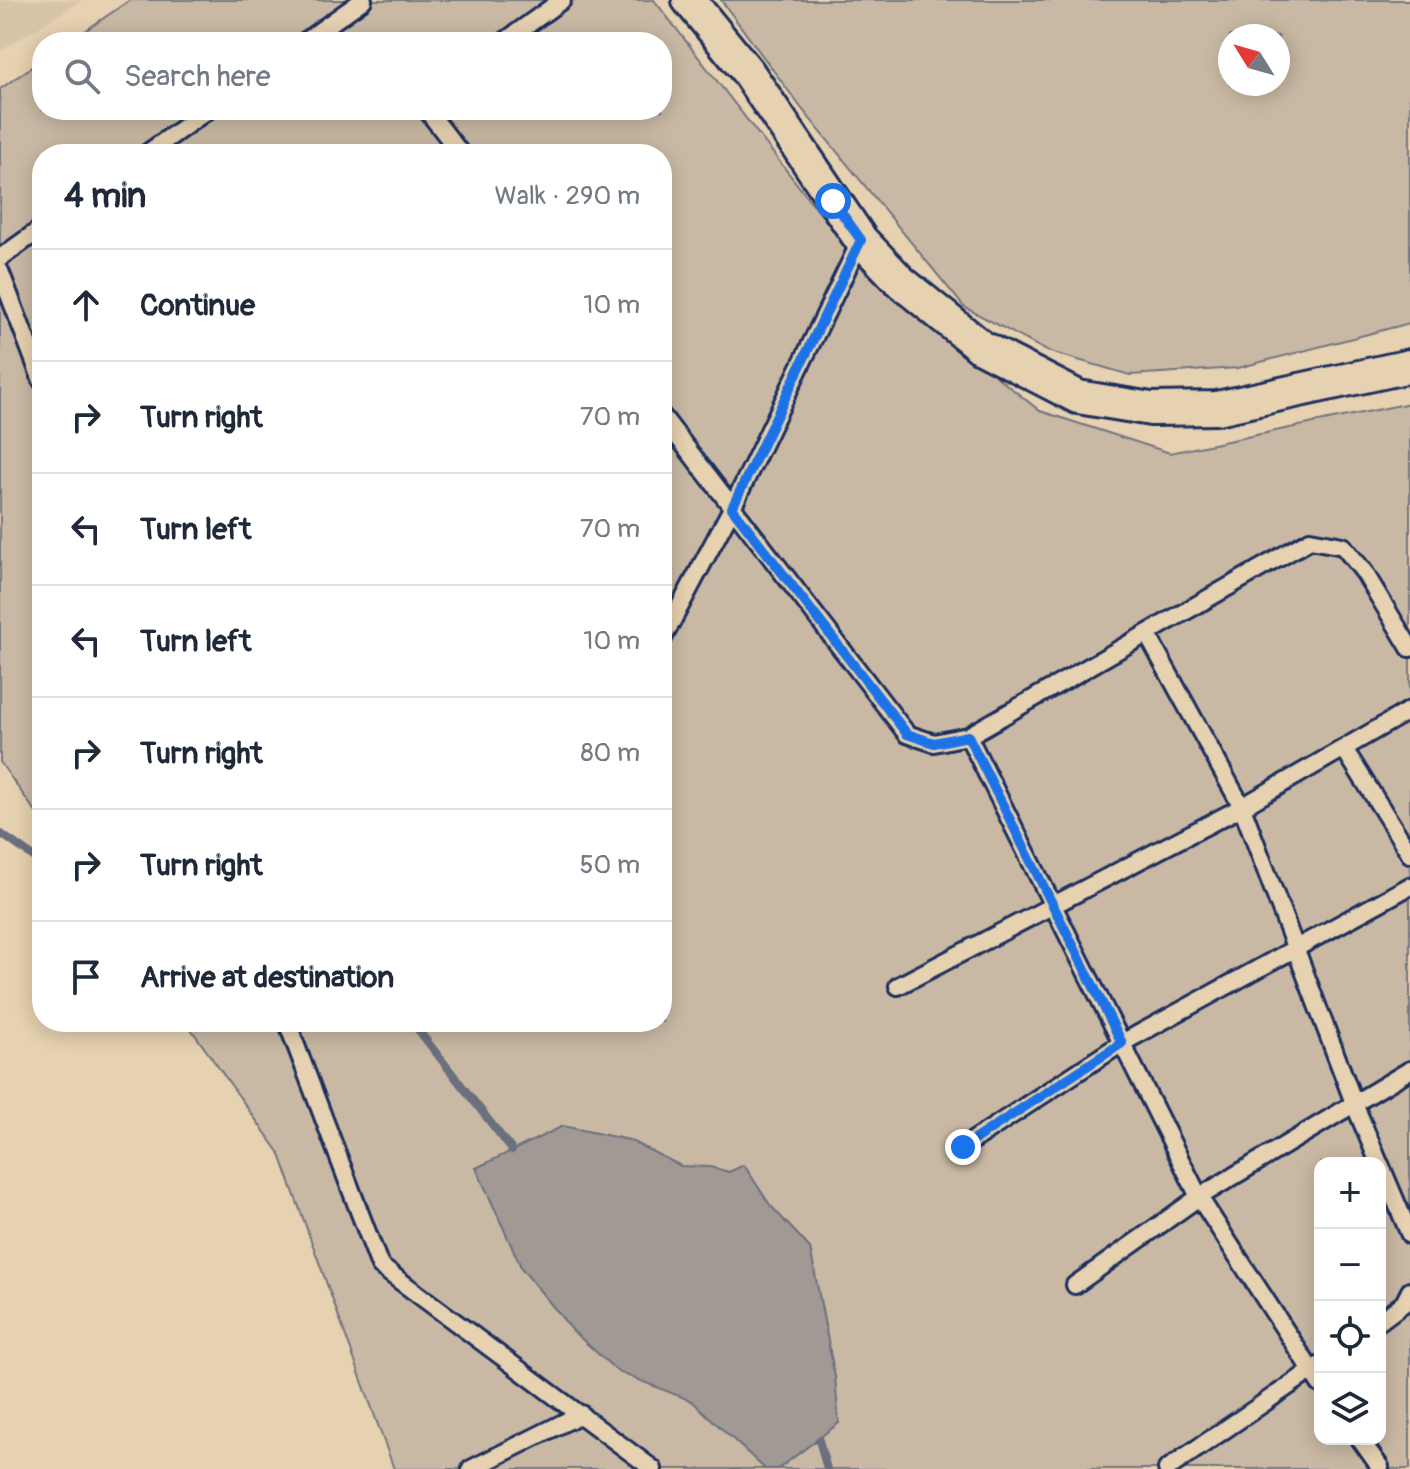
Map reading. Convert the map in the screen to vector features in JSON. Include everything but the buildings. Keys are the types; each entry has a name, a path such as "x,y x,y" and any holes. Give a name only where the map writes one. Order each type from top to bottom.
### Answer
{"street":[{"path":"689,0 747,71 861,240 901,282 981,347 1078,397 1151,409 1217,408 1410,366"}],"lane":[{"path":"318,32 363,0"},
{"path":"518,32 562,0"},
{"path":"160,144 194,120"},
{"path":"435,120 453,144"},
{"path":"0,258 32,235"},
{"path":"672,621 732,508 861,240"},
{"path":"0,271 32,355"},
{"path":"672,429 907,734 934,743 968,736 1310,540 1343,546 1364,572 1410,648"},
{"path":"1147,634 1242,807 1377,1157"},
{"path":"898,986 1242,807 1410,710"},
{"path":"968,736 1199,1197 1314,1369"},
{"path":"1345,750 1410,854"},
{"path":"963,1147 1122,1043 1410,886"},
{"path":"291,1032 380,1266 653,1469"},
{"path":"1075,1285 1199,1197 1410,1070"},
{"path":"1386,1178 1410,1235"},
{"path":"1386,1316 1404,1303 1410,1291"},
{"path":"1167,1469 1314,1375"},
{"path":"471,1469 581,1414"},
{"path":"1364,1445 1380,1467"}],"shaded area":[{"path":"0,0 82,0 0,51"},
{"path":"130,0 654,0 867,274 1040,411 1170,453 1410,403 1410,1469 394,1469 279,1152 193,1032 672,1032 672,144 32,144 32,807 0,762 0,89 32,67 32,120 672,120 672,32 84,32"},
{"path":"721,0 1410,0 1410,323 1238,368 1130,375 1047,351 964,307 802,109"},
{"path":"563,1126 629,1140 681,1166 710,1167 729,1172 744,1165 770,1205 810,1248 835,1377 839,1423 778,1469 765,1469 692,1401 618,1372 573,1331 522,1269 476,1168"}],"waterway":[{"path":"0,833 32,856"},
{"path":"420,1032 512,1150"},
{"path":"819,1440 827,1469"}],"route":[{"path":"833,201 861,240 732,508 907,734 934,743 968,736 1122,1043 963,1147"}]}
